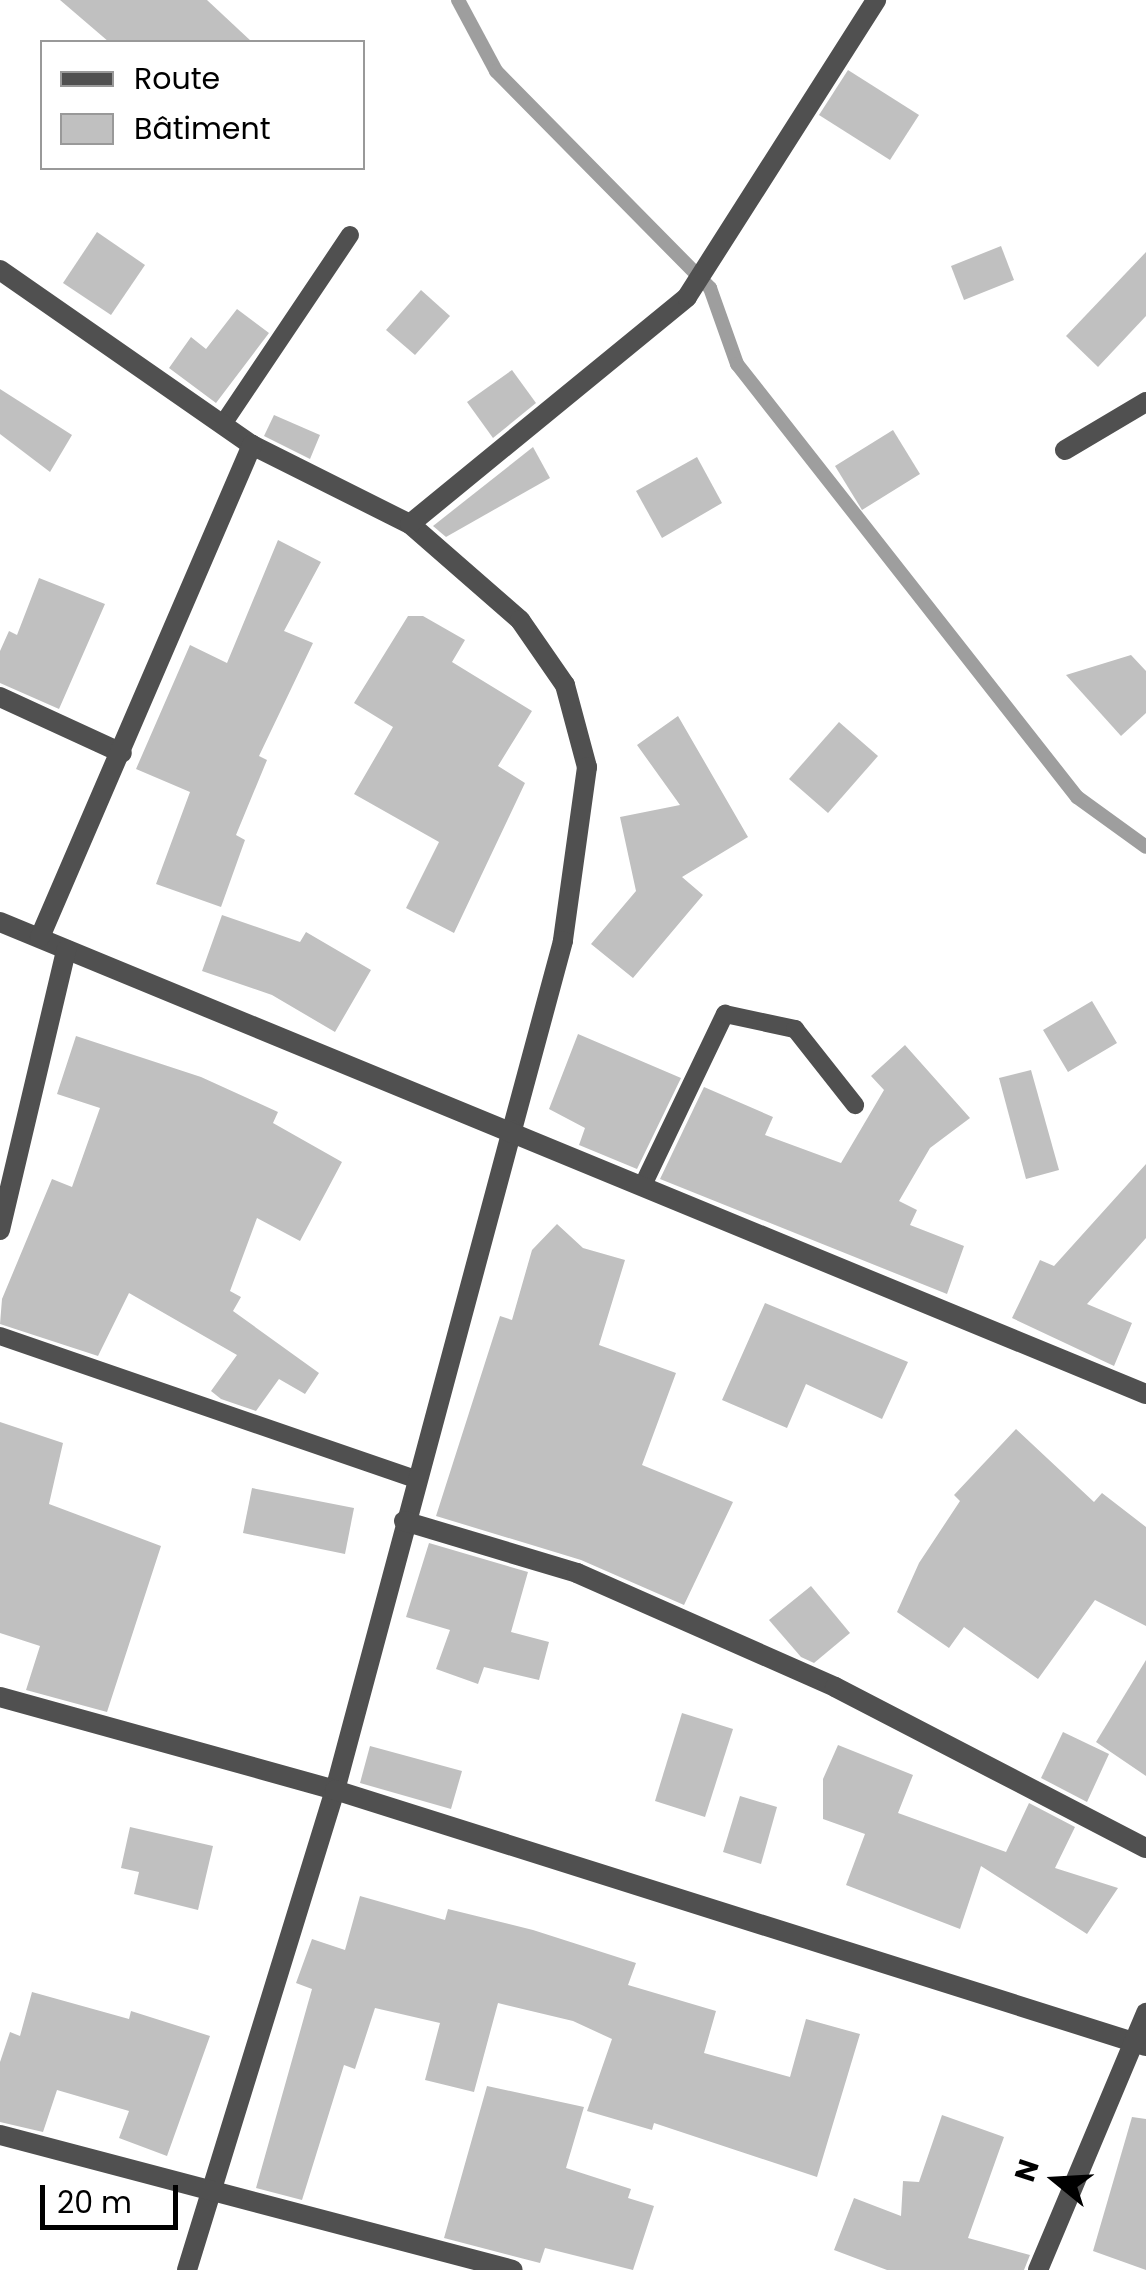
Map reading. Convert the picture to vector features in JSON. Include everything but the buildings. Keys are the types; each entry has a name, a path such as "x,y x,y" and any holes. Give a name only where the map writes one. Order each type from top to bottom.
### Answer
{"street":[{"path":"410,524 686,297 710,268 876,0"},
{"path":"0,270 224,421 252,446 410,524 520,620 565,685 587,767 563,941 404,1521 335,1790 187,2270"},
{"path":"1065,450 1146,402"},
{"path":"40,937 252,446"},
{"path":"0,697 122,753"},
{"path":"0,922 1146,1394"},
{"path":"0,1230 66,950"},
{"path":"404,1521 594,1581 835,1688 1146,1848"},
{"path":"0,1697 335,1790 1140,2044"},
{"path":"1038,2270 1140,2044 1146,2013"},
{"path":"0,2134 513,2270"}],"lane":[{"path":"224,421 350,235"},
{"path":"643,1184 724,1014 796,1030 854,1105"},
{"path":"0,1336 416,1479"}],"waterway":[{"path":"458,0 496,71 710,288 737,364 1077,797 1146,847"}]}
